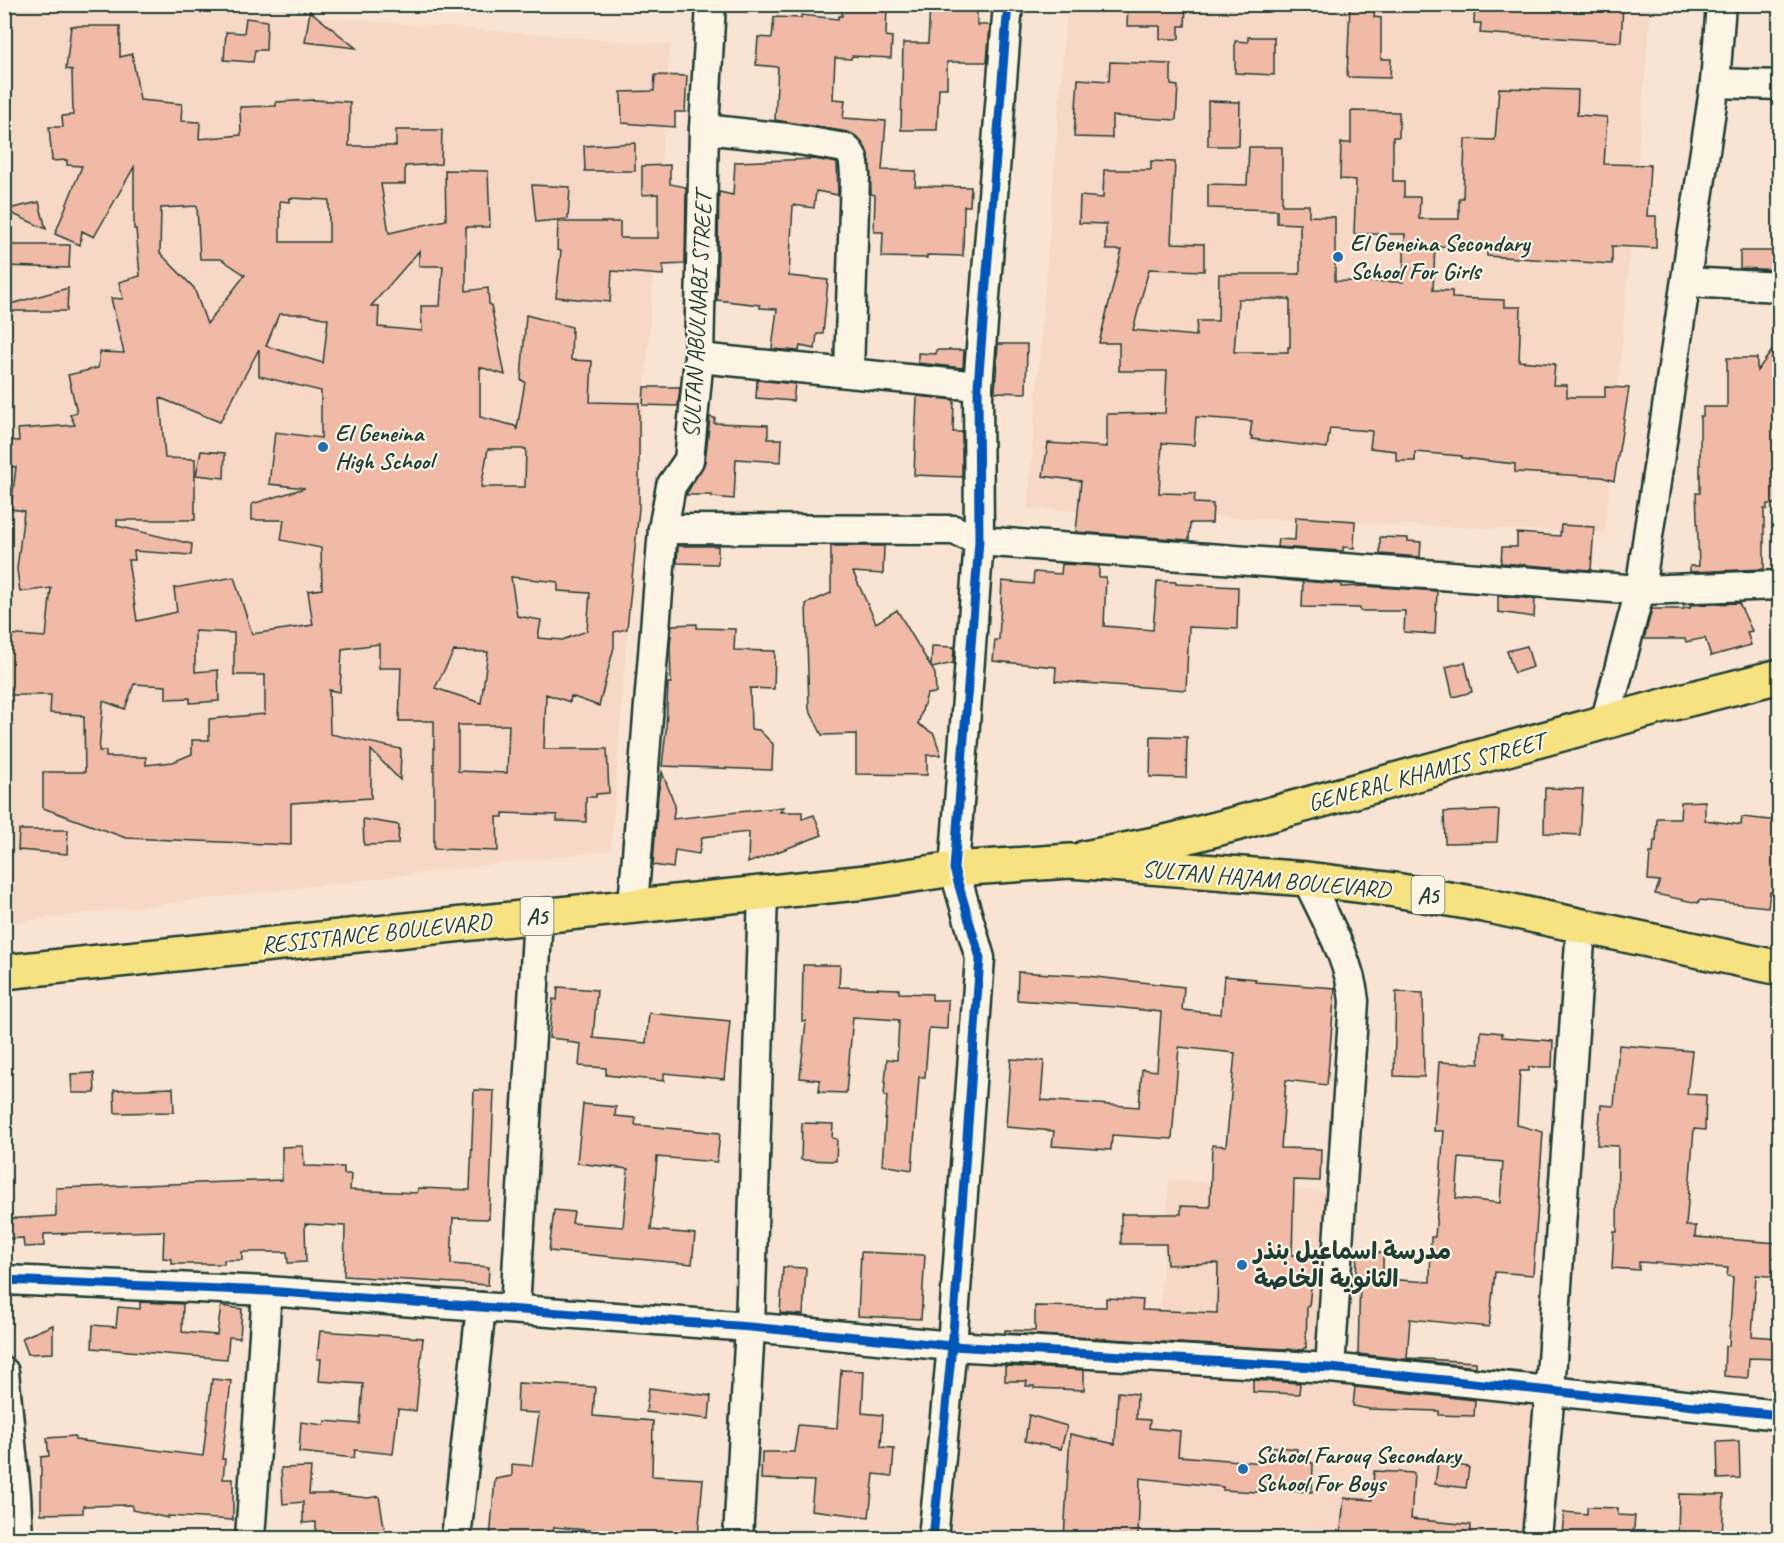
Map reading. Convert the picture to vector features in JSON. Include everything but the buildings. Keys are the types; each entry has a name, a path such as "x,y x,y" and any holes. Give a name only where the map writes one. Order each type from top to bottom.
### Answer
{"main road":[{"name":"GENERAL KHAMIS STREET","path":"1070,861 1235,825 1779,676"},
{"name":"RESISTANCE BOULEVARD","path":"4,972 867,882 954,869 1070,861"},
{"name":"SULTAN HAJAM BOULEVARD","path":"1070,861 1307,879 1395,890 1779,968"}],"street":[{"name":"SULTAN ABULNABI STREET","path":"633,905 663,529 671,486 689,460 699,358 704,129 711,4"},
{"path":"933,1539 952,1346 980,958 954,869 979,542 978,386 1008,4"},
{"path":"1605,723 1640,590 1714,83 1721,4"},
{"path":"1714,83 1779,85"},
{"path":"704,129 787,138 845,148 851,153 854,159 855,175 849,372"},
{"path":"1686,282 1779,287"},
{"path":"699,358 978,386"},
{"path":"663,529 954,530 979,542 1640,590 1779,585"},
{"path":"1307,879 1352,982 1354,1001 1329,1368"},
{"path":"738,1539 750,1327 763,892"},
{"path":"515,1309 538,916"},
{"path":"1537,1539 1550,1391 1581,926"},
{"path":"4,1281 267,1291 750,1327 952,1346 1329,1368 1779,1415"},
{"path":"250,1539 267,1291"},
{"path":"456,1539 481,1307"},
{"path":"4,1372 10,1494 18,1539"}],"shaded area":[{"name":"El Geneina High School","path":"4,5 159,5 670,45 611,850 5,923"},
{"name":"El Geneina Secondary School For Girls","path":"1067,5 1651,5 1605,533 1028,509"},
{"name":"مدرسة اسماعيل بنذر الثانوية الخاصة","path":"1169,1180 1326,1192 1314,1350 1158,1339"},
{"name":"School Farouq Secondary School For Boys","path":"959,1353 1542,1400 1525,1538 949,1538"}],"cycle path":[{"path":"933,1538 952,1346 980,958 954,869 979,541 978,386 1008,4"},
{"path":"4,1280 267,1291 750,1327 952,1346 1330,1368 1780,1415"}],"place":[{"name":"El Geneina Secondary School For Girls","path":"1338,257"},
{"name":"El Geneina High School","path":"323,447"},
{"name":"مدرسة اسماعيل بنذر الثانوية الخاصة","path":"1242,1265"},
{"name":"School Farouq Secondary School For Boys","path":"1243,1469"}]}
